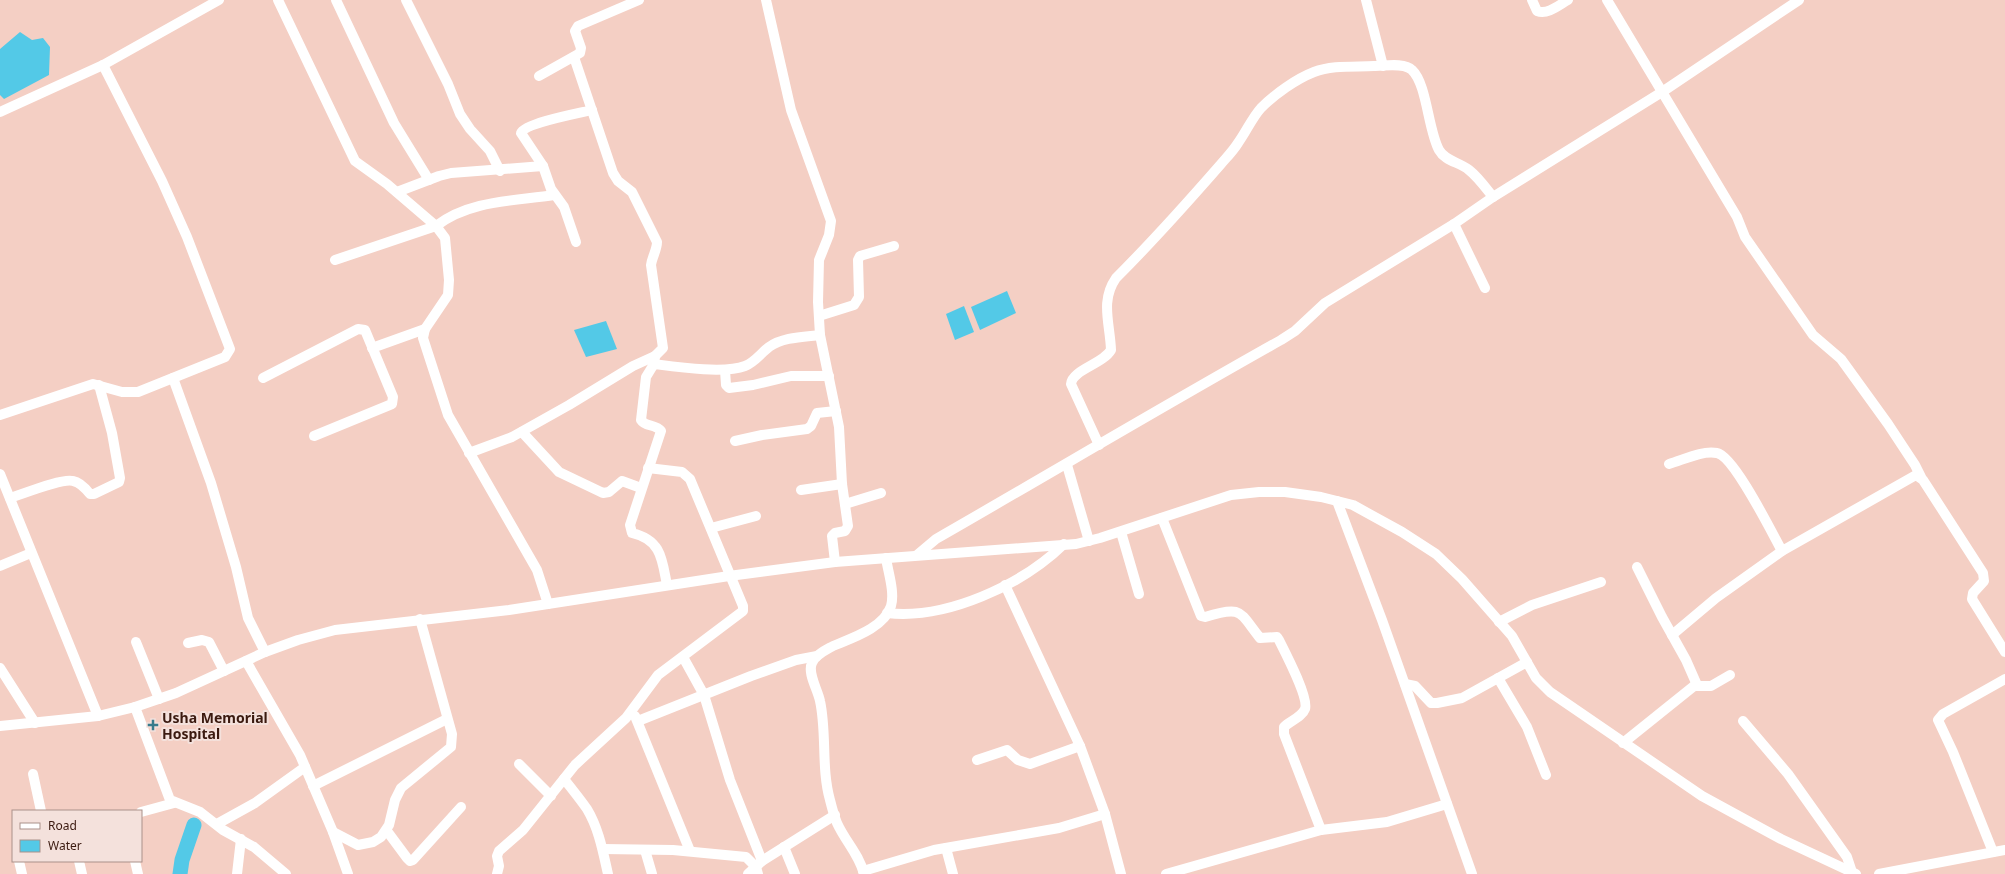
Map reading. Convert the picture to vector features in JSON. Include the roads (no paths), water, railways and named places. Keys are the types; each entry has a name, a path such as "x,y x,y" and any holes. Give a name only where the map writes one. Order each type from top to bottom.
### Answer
{"street":[{"path":"0,112 103,65 220,0"},
{"path":"278,0 356,161 397,192 442,233 446,243 448,295 425,329 423,338 444,404 469,452 537,570 548,604"},
{"path":"336,0 394,123 428,180"},
{"path":"406,0 448,84 460,114 490,151 500,171"},
{"path":"539,76 582,51 575,31 578,26 639,0"},
{"path":"766,0 792,110 831,221 829,235 819,260 817,281 820,336 836,411 844,504 848,528 846,531 832,536 835,562"},
{"path":"1366,0 1383,66"},
{"path":"1532,0 1537,11 1541,12 1551,10 1568,0"},
{"path":"1607,0 1737,217 1745,237 1813,335 1840,359 1884,418 1915,464 1921,477 1983,572 1984,581 1973,593 1972,599 2005,652"},
{"path":"917,555 936,539 1067,465 1166,404 1281,340 1299,328 1325,303 1454,224 1493,197 1662,92 1799,0"},
{"path":"574,56 613,173 618,181 632,192 657,242 657,247 652,256 651,266 664,344 661,352 654,360 646,376 641,420 644,424 658,428 661,431 641,488 630,525 630,530 632,533 656,546 660,553 667,585"},
{"path":"0,415 92,384 117,391 132,393 225,357 230,349 187,237 162,181 103,65"},
{"path":"1099,445 1073,389 1071,380 1074,376 1102,360 1111,350 1106,309 1110,286 1169,224 1229,155 1262,107 1281,92 1303,78 1321,70 1339,67 1396,66 1412,70 1424,95 1433,135 1439,150 1444,156 1467,168 1477,176 1493,197"},
{"path":"576,242 564,207 551,189 544,166 522,137 522,130 543,122 592,110"},
{"path":"397,192 451,173 500,171 544,166"},
{"path":"336,260 436,226 446,218 485,205 506,200 554,195"},
{"path":"1454,224 1485,288"},
{"path":"819,316 854,305 858,301 860,297 858,260 860,256 894,246"},
{"path":"263,378 358,329 365,330 393,397 392,404 314,436"},
{"path":"372,348 425,329"},
{"path":"469,452 522,432 634,366 654,360 725,370 744,367 751,363 770,346 781,341 820,336"},
{"path":"725,370 726,385 729,388 753,385 791,376 829,376"},
{"path":"173,378 211,483 236,567 248,618 265,652"},
{"path":"10,498 62,481 72,480 79,482 90,494 94,494 118,482 120,478 112,433 99,385"},
{"path":"735,441 762,435 806,429 811,426 817,413 836,411"},
{"path":"522,432 565,476 604,493 609,492 622,481 641,488"},
{"path":"1669,464 1707,453 1717,453 1724,457 1741,477 1782,551"},
{"path":"1067,465 1089,541"},
{"path":"497,874 499,866 497,856 500,851 523,830 575,765 619,725 658,675 743,611 694,485 687,475 682,472 648,468"},
{"path":"0,474 98,716"},
{"path":"1672,634 1716,598 1782,551 1913,476 1921,477"},
{"path":"801,490 842,484"},
{"path":"0,726 98,716 135,707 159,699 265,652 298,640 335,630 420,619 509,610 667,585 835,562 1089,541 1121,532 1231,495 1259,492 1314,496 1353,505 1402,532 1431,551 1462,579 1512,636 1536,678 1550,692 1623,743 1702,796 1781,839 1854,873"},
{"path":"844,504 881,493"},
{"path":"1337,501 1405,684 1472,874"},
{"path":"711,528 756,516"},
{"path":"1162,518 1201,616 1206,617 1232,612 1241,614 1260,638 1277,637 1279,640 1299,682 1306,706 1302,713 1284,727 1284,734 1322,830"},
{"path":"1121,532 1139,594"},
{"path":"887,613 919,614 982,597 1040,564 1064,544"},
{"path":"0,566 31,553"},
{"path":"886,558 892,592 891,605 887,613 881,621 868,630 824,650 812,663 811,670 820,701 825,769 830,799 837,824 858,856 864,872 901,858 946,848 1059,828 1105,814"},
{"path":"1637,567 1691,668 1697,685"},
{"path":"1499,622 1532,605 1601,582"},
{"path":"1005,585 1080,746 1105,814 1121,874"},
{"path":"333,832 358,845 373,842 387,831 395,800 401,788 451,747 452,734 420,619"},
{"path":"188,643 202,640 209,642 224,671"},
{"path":"136,642 159,699"},
{"path":"638,722 796,660 817,656"},
{"path":"683,657 704,695 756,869"},
{"path":"246,661 305,767 333,832 348,874"},
{"path":"1405,684 1415,686 1426,699 1437,703 1462,698 1527,662"},
{"path":"0,668 35,722"},
{"path":"1623,743 1684,692 1697,685 1711,686 1730,675"},
{"path":"1498,678 1527,727 1546,775"},
{"path":"1994,852 1953,752 1938,720 1943,714 2005,679"},
{"path":"135,707 168,796 174,803 200,812 254,847 286,874"},
{"path":"631,711 638,722 690,851"},
{"path":"313,786 447,719"},
{"path":"1743,721 1792,780 1847,857 1854,873"},
{"path":"977,760 1007,750 1018,760 1030,764 1080,746"},
{"path":"519,764 551,796"},
{"path":"217,824 254,803 305,767"},
{"path":"34,774 42,810"},
{"path":"564,780 587,810 603,848 608,874"},
{"path":"142,812 174,803"},
{"path":"1166,874 1322,830 1387,822 1447,804"},
{"path":"387,831 410,861 413,860 462,807"},
{"path":"756,869 784,847 835,816"},
{"path":"237,874 241,839"},
{"path":"784,847 796,874"},
{"path":"603,848 690,851 746,857 756,869"},
{"path":"946,848 953,874"},
{"path":"645,850 652,874"},
{"path":"1879,874 2005,850"},
{"path":"19,862 22,874"},
{"path":"79,862 82,874"},
{"path":"135,862 138,874"}],"water":[{"path":"20,32 32,40 43,38 50,47 49,75 4,99 0,95 0,49"},
{"path":"1007,291 1016,313 980,330 971,307"},
{"path":"964,306 974,332 955,340 946,314"},
{"path":"606,321 617,349 586,357 574,330"}],"waterway":[{"path":"180,874 182,860 194,825"}],"place":[{"name":"Usha Memorial Hospital","path":"153,725"}]}
